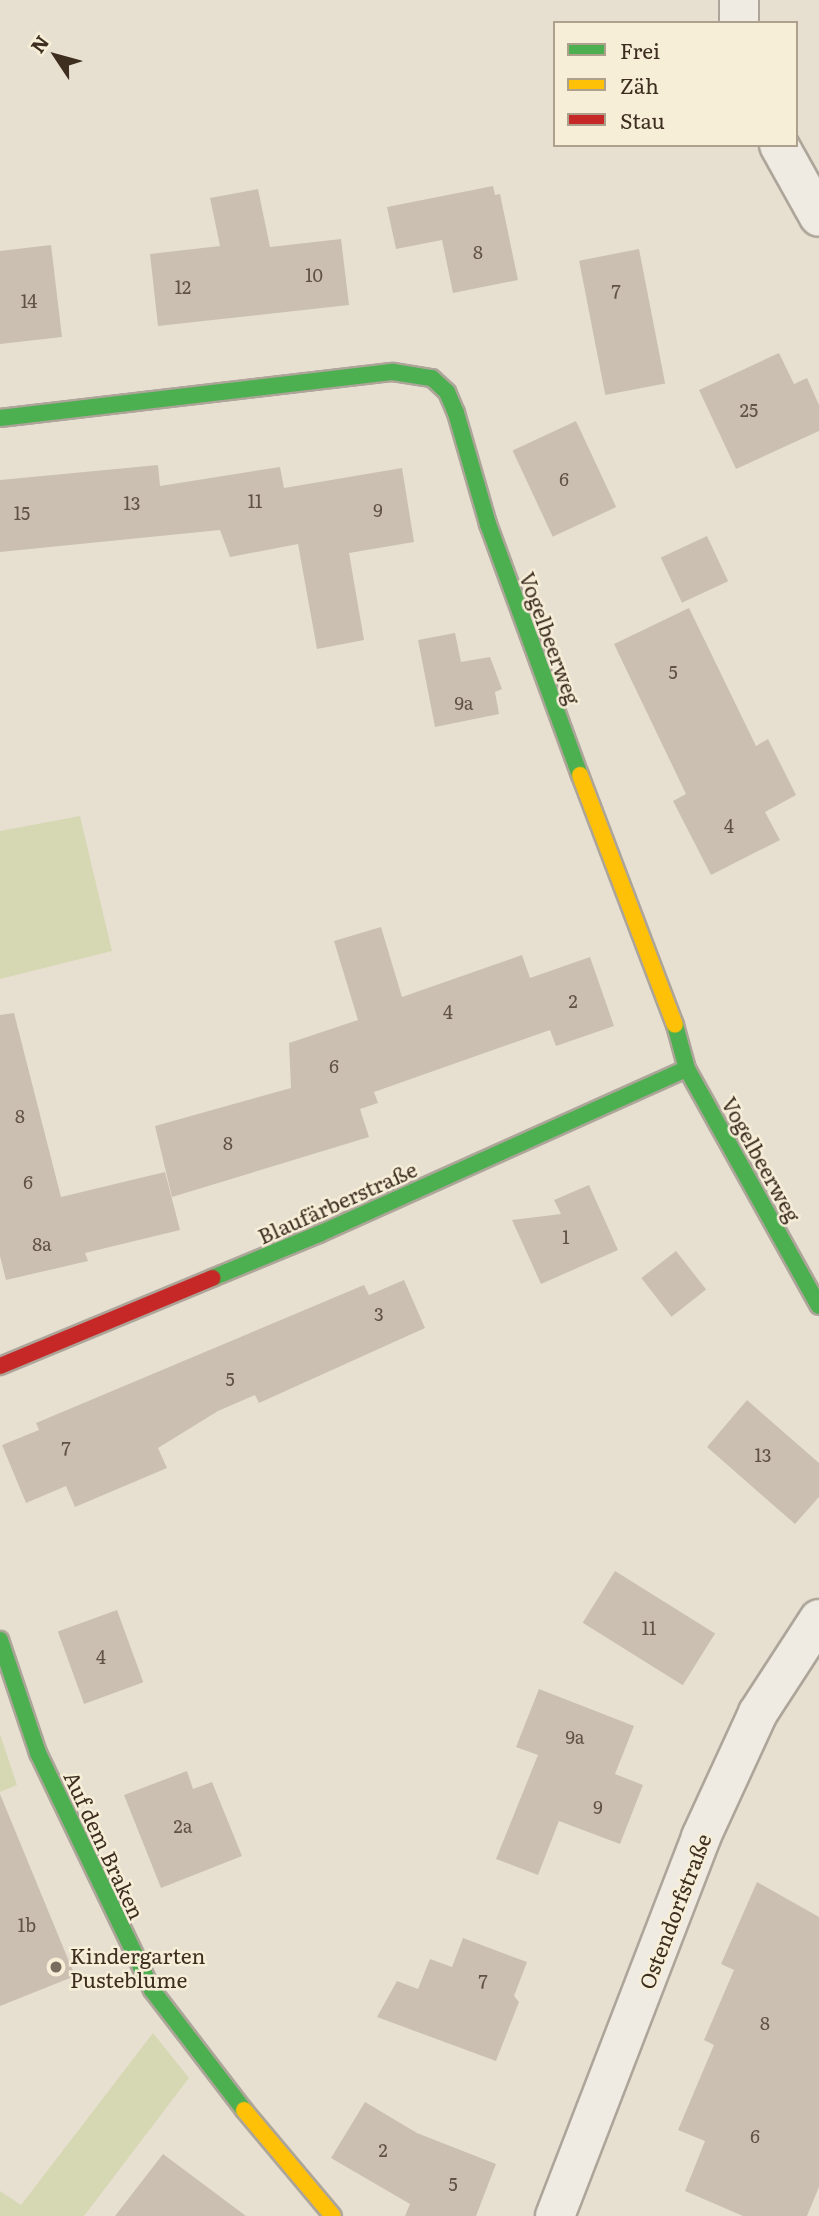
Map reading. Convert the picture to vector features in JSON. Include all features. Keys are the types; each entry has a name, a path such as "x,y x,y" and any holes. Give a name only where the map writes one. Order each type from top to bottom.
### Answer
{"street":[{"path":"739,0 739,21"},
{"path":"780,147 819,217"},
{"name":"Vogelbeerweg","path":"0,418 394,372 432,378 447,392 456,413 488,524 539,667 670,1008 687,1069 819,1306"},
{"name":"Blaufärberstraße","path":"0,1366 319,1234 687,1069"},
{"name":"Ostendorfstraße","path":"555,2216 701,1837 758,1713 819,1619"},
{"name":"Auf dem Braken","path":"0,1640 38,1753 152,1990 260,2131 333,2216"}],"green space":[{"path":"80,816 112,951 0,979 0,831"},
{"path":"0,1734 17,1785 0,1792"},
{"path":"153,2033 189,2078 84,2216 0,2216 0,2191 21,2205"}],"building":[{"path":"493,186 495,195 500,194 518,280 453,293 442,240 396,249 387,207"},
{"path":"258,189 270,247 341,239 349,305 158,326 150,254 220,246 210,198"},
{"path":"51,245 62,337 0,344 0,251"},
{"path":"639,249 665,383 605,395 579,261"},
{"path":"779,353 794,384 807,378 819,405 819,431 736,469 699,390"},
{"path":"576,421 616,507 553,537 513,451"},
{"path":"158,465 160,486 280,467 284,488 402,468 414,542 349,553 364,640 317,649 298,544 230,557 220,530 0,552 0,480"},
{"path":"707,536 728,581 682,603 661,558"},
{"path":"689,608 756,746 768,739 796,795 765,812 780,840 711,875 673,801 686,794 614,644"},
{"path":"455,633 461,662 490,657 502,689 495,692 499,714 435,727 418,640"},
{"path":"381,927 402,997 522,955 530,978 590,957 614,1026 556,1046 550,1030 374,1092 378,1103 360,1109 369,1137 172,1197 155,1126 291,1088 289,1043 358,1020 334,941"},
{"path":"14,1013 61,1197 165,1172 180,1230 85,1253 88,1261 6,1280 0,1256 0,1015"},
{"path":"589,1185 618,1250 541,1284 512,1220 561,1214 554,1200"},
{"path":"676,1251 706,1290 671,1317 641,1278"},
{"path":"404,1280 425,1328 259,1403 255,1395 218,1411 158,1448 167,1468 75,1507 66,1486 26,1503 2,1445 39,1430 36,1423 364,1285 369,1295"},
{"path":"747,1400 819,1463 819,1497 795,1524 707,1447"},
{"path":"615,1571 715,1634 683,1685 583,1623"},
{"path":"117,1610 143,1682 84,1704 58,1632"},
{"path":"539,1689 634,1726 615,1774 643,1785 620,1844 559,1821 538,1875 496,1859 538,1755 516,1747"},
{"path":"187,1771 193,1789 212,1782 242,1856 161,1888 124,1795"},
{"path":"0,1794 75,1976 0,2006"},
{"path":"757,1882 819,1917 819,2187 807,2216 743,2216 685,2191 705,2141 678,2130 714,2045 704,2040 734,1970 721,1964"},
{"path":"463,1938 527,1962 514,1996 519,2002 496,2061 377,2017 397,1981 418,1989 430,1959 452,1967"},
{"path":"365,2102 417,2133 496,2164 476,2216 405,2216 410,2204 331,2158"},
{"path":"163,2154 246,2216 115,2216"}],"traffic: fast":[{"path":"0,418 393,372 432,378 447,392 456,413 488,524 580,775"},
{"path":"675,1025 687,1069 819,1306"},
{"path":"212,1278 319,1234 687,1069"},
{"path":"0,1640 38,1753 152,1990 244,2110"}],"traffic: slow":[{"path":"580,775 675,1025"},
{"path":"244,2110 333,2216"}],"traffic: jam":[{"path":"0,1366 212,1278"}],"place":[{"name":"Kindergarten Pusteblume","path":"56,1967"}]}
